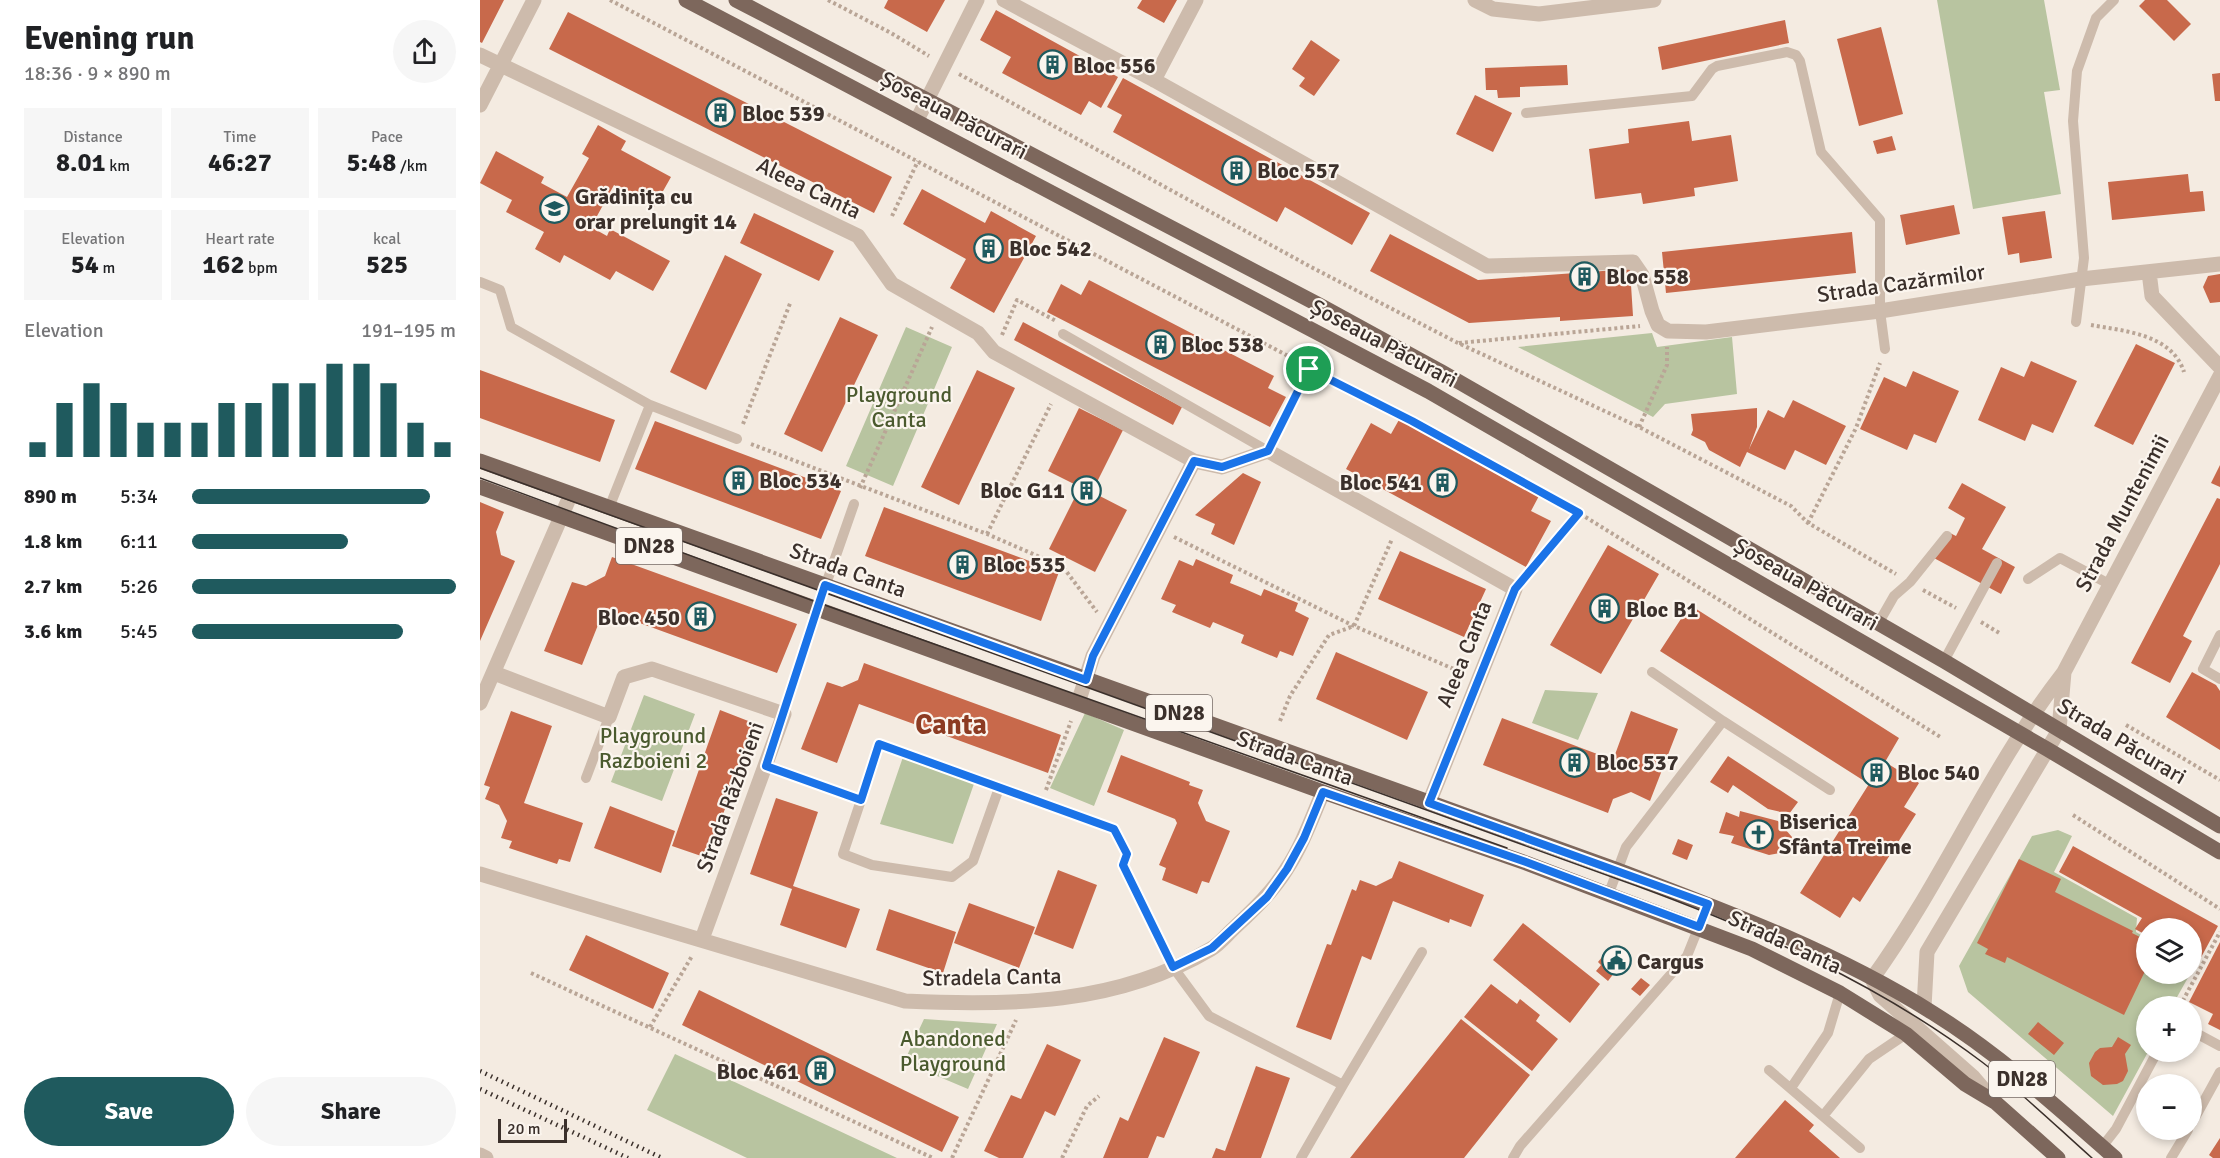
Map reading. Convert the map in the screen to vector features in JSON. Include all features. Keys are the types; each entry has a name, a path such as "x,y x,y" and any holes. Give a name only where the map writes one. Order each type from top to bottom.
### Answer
{"main road":[{"name":"Șoseaua Păcurari","path":"686,0 1428,391 2047,749"},
{"name":"Șoseaua Păcurari","path":"736,0 1321,306 1440,371 2032,714"},
{"name":"Strada Canta","path":"480,461 1618,870 1821,951 1872,979"},
{"name":"Strada Canta","path":"480,487 818,607 1699,927 1762,954 1840,993 1906,1034"},
{"name":"Strada Păcurari","path":"2032,714 2220,826"},
{"name":"Strada Păcurari","path":"2047,749 2220,852"},
{"name":"DN28","path":"1872,979 1924,1007 2017,1074 2115,1158"},
{"name":"DN28","path":"1906,1034 1965,1084 1995,1102 2058,1158"}],"street":[{"path":"480,105 534,0"},
{"path":"916,120 977,0"},
{"path":"1004,0 1154,80 1488,266 1633,262 1642,275 1652,311 1663,328"},
{"path":"1154,80 1196,0"},
{"path":"1475,0 1493,9 1539,14 1654,0"},
{"name":"Aleea Canta","path":"480,55 858,236 892,284 978,333 994,352 1194,461 1222,467 1268,451 1515,589 1429,803"},
{"name":"Strada Cazărmilor","path":"1663,328 1706,332 1880,311 2081,279 2220,264"},
{"path":"2149,272 2152,296 2220,367"},
{"name":"Strada Muntenimii","path":"2032,714 2064,672 2220,376"},
{"path":"1078,703 1093,656 1194,461"},
{"path":"480,703 571,494"},
{"name":"Strada Războieni","path":"609,717 624,676 652,669 784,714 702,939"},
{"name":"Strada Muntenimii","path":"2059,730 2064,672"},
{"path":"494,673 609,717"},
{"name":"Strada Canta","path":"1995,1102 1973,1077 1880,995 1872,979 1902,938 2032,714"},
{"path":"1924,1007 1927,952 2059,730"},
{"name":"Stradela Canta","path":"480,874 905,1001 973,1004 1024,1003 1074,998 1136,982 1212,948 1267,897 1287,869 1304,838 1323,792"},
{"path":"480,1155 486,1158"}],"lane":[{"path":"2076,322 2084,258 2073,121 2077,70 2096,18 2114,0"},
{"path":"1526,113 1692,96 1712,69 1717,66 1787,52 1796,55 1800,61 1821,152 1880,219 1880,311 1885,349"},
{"path":"480,282 500,290 511,327 650,405 737,439"},
{"path":"1063,334 1268,451"},
{"path":"609,508 650,405"},
{"path":"818,607 854,504"},
{"path":"1878,624 1894,596 1910,582 1947,536"},
{"path":"2028,579 2060,558 2109,584"},
{"path":"1944,661 1997,563"},
{"path":"2220,635 2203,669 2220,679"},
{"path":"1652,672 1830,790"},
{"path":"586,778 609,717"},
{"path":"1609,893 1626,847 1723,721"},
{"path":"879,744 843,854 872,865 952,877 973,861 999,788 1114,829 1127,854 1123,865 1173,967 1209,1016 1343,1085"},
{"path":"766,766 861,800"},
{"path":"1513,1158 1520,1146 1688,956 1708,904"},
{"path":"1301,1158 1422,952"},
{"path":"1791,1088 1828,1034 1840,993"},
{"path":"1823,1116 1869,1059 1906,1034"},
{"path":"2202,1036 2220,1046"},
{"path":"2102,1147 2116,1129 2152,1062"},
{"path":"1770,1070 1860,1148"},
{"path":"2202,1105 2220,1072"},
{"path":"2172,1158 2182,1140"}],"path":[{"path":"610,0 1309,369 1412,421 1579,513 1942,738"},
{"path":"828,0 1311,267 1458,343 1639,427 1791,506 1808,523 2001,634"},
{"path":"892,216 918,161"},
{"path":"994,352 1017,300 1066,326 1063,334"},
{"path":"791,301 737,439 987,534 1064,567 1108,627"},
{"path":"854,504 939,310"},
{"path":"2076,322 2142,335 2170,350 2180,361 2184,372"},
{"path":"1458,343 1663,328 1667,365 1639,427"},
{"path":"1808,523 1856,428 1885,349"},
{"path":"1268,451 1309,369"},
{"path":"987,534 1059,387"},
{"path":"1515,589 1579,513"},
{"path":"1280,721 1290,696 1329,635 1354,626 1399,524"},
{"path":"1158,529 1354,626 1478,679"},
{"path":"784,714 818,607"},
{"path":"1042,802 1072,719"},
{"path":"2126,725 2220,780"},
{"path":"879,744 999,788"},
{"path":"2073,815 2220,909"},
{"path":"2185,996 2220,932"},
{"path":"650,1027 702,939"},
{"path":"531,974 933,1158"},
{"path":"952,1158 1024,1003"},
{"path":"1062,1158 1088,1106 1099,1096"}],"green space":[{"path":"1937,0 2044,0 2060,90 2044,92 2061,194 1973,209"},
{"name":"Playground Canta","path":"906,327 952,347 893,486 846,466"},
{"path":"1652,333 1657,347 1732,337 1737,394 1665,404 1653,417 1518,347"},
{"path":"1545,690 1598,693 1578,740 1532,723"},
{"name":"Playground Razboieni 2","path":"644,695 695,714 662,801 611,782"},
{"path":"1085,713 1124,730 1094,806 1050,788"},
{"path":"904,754 976,778 953,844 880,824"},
{"path":"2058,830 2072,836 2054,872 2137,918 2136,984 2184,984 2178,996 2136,996 2136,1062 2143,1062 2113,1116 1968,992 1959,966 2032,836"},
{"name":"Abandoned Playground","path":"924,1019 997,1024 968,1089 904,1062"},
{"path":"675,1054 897,1158 747,1158 647,1110"}],"building":[{"path":"480,0 504,0 482,43 480,42"},
{"path":"888,0 945,0 927,32 884,8"},
{"path":"1142,0 1177,0 1164,23 1137,8"},
{"path":"2145,0 2167,0 2191,24 2174,41 2139,6"},
{"name":"Bloc 556","path":"996,10 1118,77 1101,108 1089,101 1081,115 1002,73 1011,57 980,40"},
{"name":"Bloc 539","path":"568,12 892,177 874,213 549,49"},
{"path":"1785,20 1789,43 1662,70 1658,47"},
{"path":"1881,27 1903,114 1859,126 1837,39"},
{"path":"1311,40 1340,60 1314,96 1299,86 1305,78 1292,69"},
{"path":"1567,65 1568,85 1520,87 1520,97 1498,98 1497,90 1486,90 1485,68"},
{"path":"2220,73 2220,101 2215,101 2212,74"},
{"name":"Bloc 557","path":"1123,78 1370,213 1352,245 1285,207 1277,222 1113,132 1122,115 1107,107"},
{"path":"1475,95 1512,113 1493,152 1456,134"},
{"path":"1689,121 1692,141 1731,135 1738,181 1694,188 1695,196 1643,204 1641,193 1595,199 1589,149 1629,143 1628,129"},
{"name":"Grădinița cu orar prelungit 14","path":"598,125 626,141 621,150 671,177 654,207 614,185 591,227 607,236 610,229 670,261 653,291 616,271 610,280 564,255 560,263 535,249 544,232 506,212 512,200 480,183 496,151 544,177 541,183 567,197 589,158 582,154"},
{"path":"1892,136 1896,150 1877,154 1873,141"},
{"path":"2188,174 2190,192 2203,191 2205,211 2112,220 2108,182"},
{"name":"Bloc 542","path":"922,189 985,223 991,211 1036,236 994,313 950,288 966,259 903,224"},
{"path":"1954,205 1960,234 1906,245 1900,215"},
{"path":"2045,211 2052,258 2020,263 2019,253 2008,255 2002,217"},
{"path":"754,213 834,251 819,281 740,243"},
{"path":"1852,232 1856,273 1666,293 1662,252"},
{"name":"Bloc 558","path":"1390,234 1478,280 1630,269 1633,316 1560,321 1560,317 1469,323 1370,271"},
{"path":"725,255 762,274 706,390 670,372"},
{"path":"2220,274 2220,302 2210,303 2203,287 2208,276"},
{"name":"Bloc 538","path":"1089,280 1274,376 1268,388 1286,397 1270,427 1047,312 1061,284 1081,295"},
{"path":"840,317 878,335 822,452 784,434"},
{"path":"1023,322 1182,407 1173,425 1014,340"},
{"path":"2136,344 2175,363 2133,445 2094,426"},
{"path":"2031,361 2077,381 2053,433 2032,424 2025,441 1978,420 2001,367 2024,377"},
{"path":"480,370 615,420 600,462 480,418"},
{"path":"977,370 1015,388 959,505 921,487"},
{"path":"1913,371 1959,391 1936,443 1914,434 1907,450 1860,429 1884,377 1906,387"},
{"path":"1793,400 1846,426 1826,465 1795,450 1785,470 1747,452 1740,467 1709,450 1705,442 1691,435 1693,430 1691,414 1757,408 1757,427 1749,449 1768,410 1784,418"},
{"name":"Bloc G11","path":"1079,408 1123,430 1092,492 1127,510 1095,572 1049,549 1080,487 1048,471"},
{"name":"Bloc 541","path":"1400,418 1540,494 1531,511 1551,521 1526,567 1346,469 1371,423 1391,434"},
{"name":"Bloc 534","path":"655,421 841,491 821,539 635,469"},
{"path":"2220,465 2220,487 2211,483"},
{"path":"1243,473 1261,482 1234,545 1211,534 1215,524 1195,515"},
{"path":"1962,483 2006,507 1982,549 2015,567 2001,594 1932,557 1946,531 1956,536 1965,518 1948,508"},
{"path":"2217,498 2220,499 2220,564 2183,636 2192,641 2170,683 2131,663"},
{"path":"480,502 504,512 496,532 501,555 515,561 480,641"},
{"name":"Bloc 535","path":"884,507 1059,572 1041,621 865,556"},
{"name":"Bloc B1","path":"1608,545 1659,574 1601,674 1550,645"},
{"path":"1400,551 1486,589 1464,637 1378,599"},
{"name":"Bloc 450","path":"612,557 797,624 777,673 604,610 582,665 544,651 572,582 586,586 605,576"},
{"path":"1196,559 1233,575 1230,583 1261,596 1264,589 1298,603 1295,611 1309,618 1293,656 1280,651 1277,658 1241,643 1244,635 1213,622 1210,628 1172,612 1176,605 1161,599 1179,560 1193,566"},
{"name":"Bloc 540","path":"1690,605 1899,738 1885,762 1919,783 1904,807 1916,814 1860,902 1853,897 1840,918 1800,893 1869,784 1660,651"},
{"path":"1336,652 1428,692 1407,740 1316,699"},
{"path":"864,663 1061,735 1048,773 859,704 837,763 801,749 827,682 842,687 858,680"},
{"path":"2192,672 2216,685 2220,691 2220,750 2166,717"},
{"path":"720,710 756,724 707,858 672,846"},
{"path":"511,711 552,726 524,803 583,823 570,862 559,859 557,864 509,848 512,841 501,838 507,821 499,805 485,799 490,787 484,785"},
{"name":"Bloc 537","path":"1631,711 1678,729 1650,801 1631,792 1613,799 1608,813 1483,765 1502,718 1613,760"},
{"path":"1121,755 1190,782 1189,785 1203,790 1198,803 1206,821 1230,831 1209,883 1202,881 1197,894 1162,880 1166,868 1159,865 1177,823 1175,819 1107,792"},
{"path":"1728,756 1798,802 1789,814 1768,809 1733,785 1728,793 1710,782"},
{"path":"776,798 818,812 793,886 860,909 846,948 780,925 792,889 750,874"},
{"path":"610,806 675,831 661,873 594,848"},
{"name":"Biserica Sfânta Treime","path":"1740,811 1778,821 1792,837 1789,847 1780,853 1769,855 1731,843 1734,836 1719,833 1726,812 1739,817"},
{"path":"1678,839 1693,845 1687,860 1672,854"},
{"path":"2073,846 2218,926 2202,956 2202,918 2142,918 2059,872"},
{"path":"2019,859 2061,879 2055,892 2133,931 2132,933 2136,935 2136,984 2139,984 2124,1015 2007,957 2005,963 1985,954 1988,949 1977,943"},
{"path":"1399,861 1484,895 1471,927 1450,919 1449,923 1393,901 1371,960 1362,956 1331,1040 1296,1027 1327,944 1331,945 1352,889 1356,891 1360,880 1376,886 1392,878"},
{"path":"1058,870 1097,885 1073,949 1034,934"},
{"path":"969,903 1035,927 1019,968 954,943"},
{"path":"889,909 956,932 943,973 876,950"},
{"path":"1523,923 1600,984 1570,1023 1493,960"},
{"path":"586,935 669,973 653,1009 569,970"},
{"path":"2220,942 2220,1030 2208,1024 2213,1014 2202,1008 2202,996 2192,996 2198,984 2202,984 2202,977"},
{"path":"1611,946 1629,961 1608,981 1596,971 1601,965 1598,962"},
{"path":"1641,978 1650,985 1640,996 1631,989"},
{"path":"1491,984 1517,1004 1520,999 1540,1015 1536,1021 1558,1039 1532,1071 1464,1017"},
{"name":"Bloc 461","path":"699,990 959,1117 942,1152 682,1025"},
{"path":"1461,1019 1530,1075 1464,1158 1350,1158"},
{"path":"2038,1022 2064,1043 2054,1055 2028,1034"},
{"path":"1164,1037 1200,1052 1164,1138 1157,1136 1148,1158 1103,1158 1120,1117 1128,1121"},
{"path":"2118,1037 2131,1045 2125,1054 2128,1071 2123,1081 2103,1085 2091,1076 2089,1063 2095,1052 2100,1048 2112,1047"},
{"path":"1047,1044 1081,1060 1055,1116 1045,1111 1023,1158 999,1158 984,1151 1011,1095 1021,1099"},
{"path":"1256,1066 1290,1078 1261,1158 1212,1158 1216,1148 1225,1151"},
{"path":"1785,1100 1814,1125 1809,1131 1840,1158 1735,1158"},
{"path":"2220,1138 2220,1158 2213,1158 2209,1155"}],"tram line":[{"path":"480,468 1637,886 1728,921 1859,983 1942,1034 2010,1085 2092,1158"},
{"path":"480,478 819,603 1507,848"}],"railway":[{"path":"480,1071 662,1158"},
{"path":"480,1089 628,1158"}],"place":[{"name":"Bloc 556","path":"1052,65"},
{"name":"Bloc 539","path":"721,113"},
{"name":"Bloc 557","path":"1236,170"},
{"name":"Grădinița cu orar prelungit 14","path":"554,209"},
{"name":"Bloc 542","path":"988,248"},
{"name":"Bloc 558","path":"1585,276"},
{"name":"Bloc 538","path":"1160,344"},
{"name":"Bloc 534","path":"738,480"},
{"name":"Bloc 541","path":"1443,482"},
{"name":"Bloc G11","path":"1086,490"},
{"name":"Bloc 535","path":"962,564"},
{"name":"Bloc B1","path":"1605,609"},
{"name":"Bloc 450","path":"701,617"},
{"name":"Bloc 537","path":"1575,762"},
{"name":"Bloc 540","path":"1876,772"},
{"name":"Biserica Sfânta Treime","path":"1758,834"},
{"name":"Cargus","path":"1616,961"},
{"name":"Bloc 461","path":"820,1071"}],"district":[{"name":"Canta","path":"951,725"}],"route":[{"path":"1309,369 1412,421 1579,513 1515,589 1429,803 1708,904 1699,927 1526,862 1323,792 1304,838 1287,869 1267,897 1212,948 1173,967 1123,865 1127,854 1114,829 879,744 861,800 766,766 825,585 1086,680 1093,656 1194,461 1222,467 1268,451 1309,369"}]}
